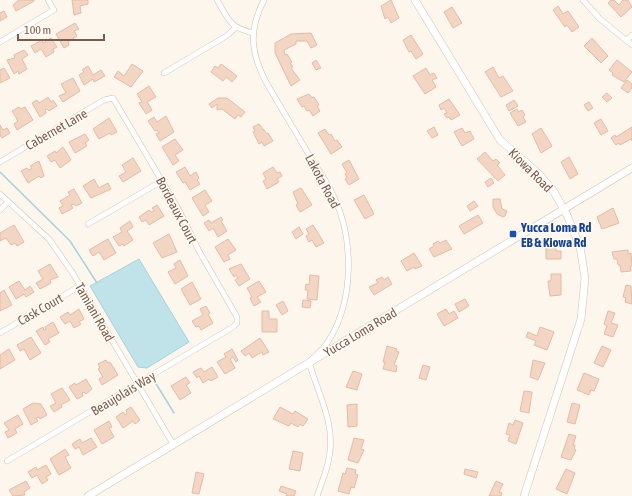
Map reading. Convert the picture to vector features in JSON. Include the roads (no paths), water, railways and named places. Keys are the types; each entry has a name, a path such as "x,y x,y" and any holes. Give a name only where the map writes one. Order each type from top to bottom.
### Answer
{"main road":[{"name":"Kiowa Road","path":"415,0 500,140 547,183 564,210 580,247 585,278 581,319 524,496"},
{"name":"Yucca Loma Road","path":"88,496 632,168"}],"street":[{"path":"0,42 54,10 48,0"},
{"path":"217,0 232,24 253,33"},
{"name":"Lakota Road","path":"264,0 258,10 253,33 253,46 256,63 334,197 343,222 348,249 346,294 331,337 324,348 309,362"},
{"path":"583,0 600,19 632,45"},
{"path":"164,73 228,35 236,27"},
{"path":"627,40 632,35"},
{"name":"Cabernet Lane","path":"0,162 104,100 113,98"},
{"name":"Bordeaux Court","path":"113,98 162,181 199,251 237,317 237,323"},
{"path":"88,224 162,181"},
{"name":"Tamiani Road","path":"0,194 49,239 80,286 173,444"},
{"path":"0,210 8,202"},
{"name":"Cask Court","path":"0,333 80,286"},
{"name":"Beaujolais Way","path":"7,461 233,327 237,323"},
{"path":"309,362 329,421 331,443 329,458 317,496"}],"water":[{"path":"139,259 189,342 147,368 138,367 90,286"}],"waterway":[{"path":"0,172 70,241 97,283"},
{"path":"155,382 174,413"}],"place":[{"name":"Yucca Loma Rd EB & Kiowa Rd","path":"513,234"}]}
